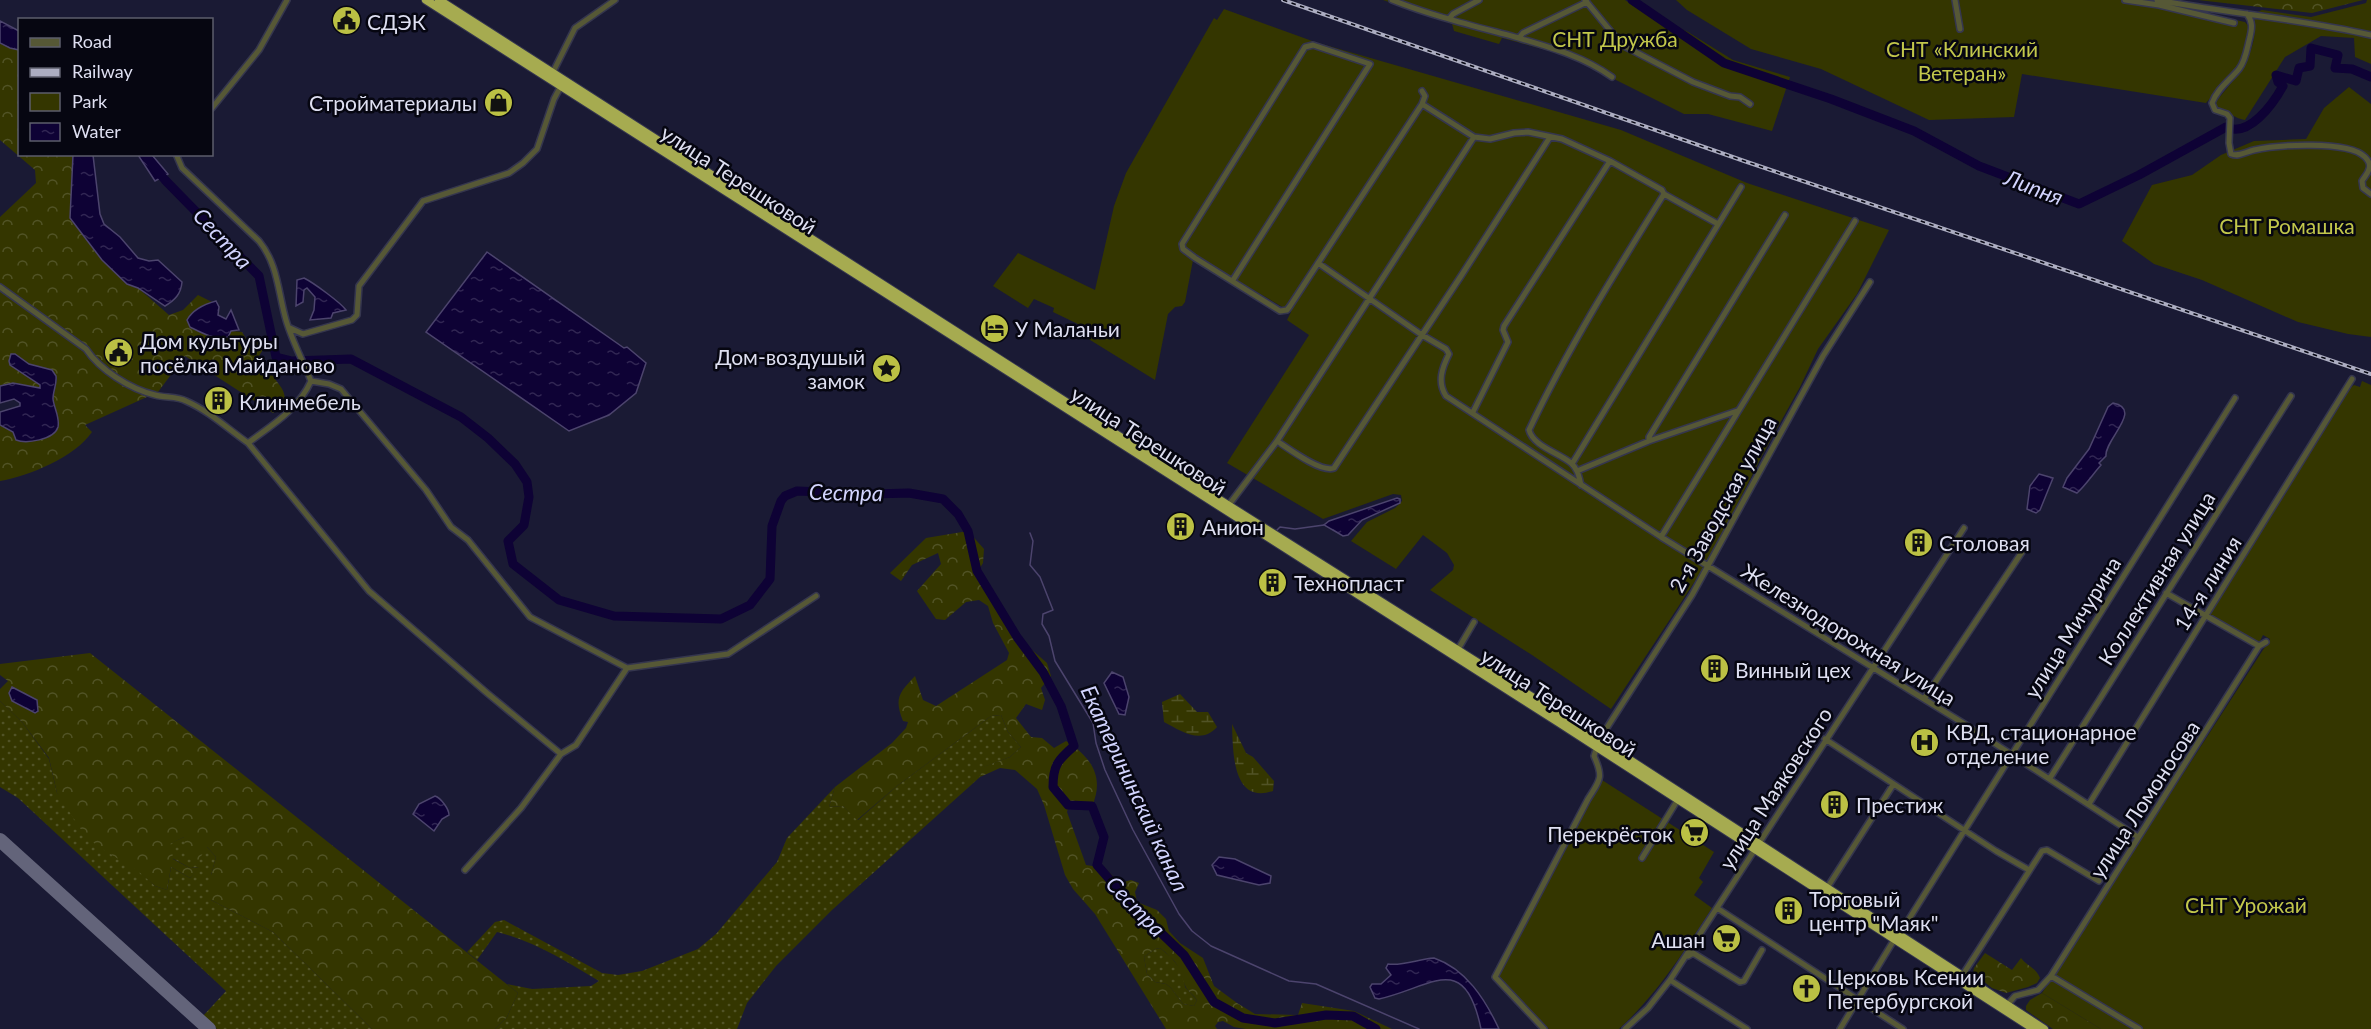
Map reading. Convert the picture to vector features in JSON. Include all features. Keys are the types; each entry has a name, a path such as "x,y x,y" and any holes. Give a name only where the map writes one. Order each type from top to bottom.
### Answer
{"highway":[{"name":"улица Терешковой","path":"426,0 563,84 1457,651 1756,847 2044,1029"},
{"name":"улица Терешковой","path":"439,0 550,76"},
{"name":"улица Терешковой","path":"563,84 1598,744 1677,801 1827,888 2032,1029"}],"street":[{"path":"213,107 259,50 287,0"},
{"path":"550,76 575,28 615,0"},
{"path":"1392,0 1449,19 1567,52 1612,77"},
{"path":"1449,19 1453,14 1479,0"},
{"path":"1955,0 1960,29"},
{"path":"2125,0 2159,5 2234,23"},
{"path":"2157,0 2314,22 2371,35"},
{"path":"1519,38 1523,33 1586,1 1622,45 1693,82 1730,96 1740,97 1750,104"},
{"path":"2247,14 2252,22 2252,28 2246,54 2238,70 2216,94 2212,103 2215,110 2228,114 2230,118 2231,154 2237,156 2252,150 2305,145 2352,150 2362,154 2369,162 2370,168 2362,181 2363,188 2371,194"},
{"path":"1233,280 1370,64 1313,45 1305,47 1182,244 1186,252 1284,311 1290,306 1422,104 1425,96 1422,91"},
{"path":"290,329 303,334 352,321 357,315 359,286 423,201 501,176 523,163 537,149 554,99 563,84"},
{"path":"1422,104 1474,137 1490,139 1528,132 1587,149 1718,224"},
{"path":"1228,506 1277,441 1474,137"},
{"path":"1277,441 1320,467 1329,470 1334,468 1550,137"},
{"path":"177,156 182,168 269,253 274,264 290,329 311,381 304,396 292,410 248,443"},
{"path":"1473,412 1508,342 1503,330 1504,326 1610,161"},
{"path":"1572,464 1741,187"},
{"path":"1581,485 1577,471 1572,464 1533,438 1529,430 1554,376 1612,276 1664,194"},
{"path":"1648,441 1785,215"},
{"path":"1661,537 1855,221"},
{"path":"1318,263 1422,335"},
{"name":"2-я Заводская улица","path":"1598,744 1708,567 1822,356 1870,282"},
{"path":"0,287 87,349 95,363 120,379 153,395 183,399 198,406 248,443 369,591 561,754"},
{"name":"Железнодорожная улица","path":"1422,335 1446,349 1449,354 1441,372 1442,391 1446,396 1708,567 2050,778 2138,837"},
{"name":"14-я линия","path":"2089,804 2352,379"},
{"path":"311,381 341,389 426,490 451,527 468,540 530,616 627,668 728,654 816,596"},
{"name":"Коллективная улица","path":"2050,778 2291,396"},
{"name":"улица Мичурина","path":"1840,1029 2235,398"},
{"path":"1577,471 1648,441 1737,411"},
{"name":"улица Маяковского","path":"1625,1029 1648,1008 1670,980 1964,528"},
{"path":"1924,699 2022,552"},
{"path":"2166,593 2259,646"},
{"path":"1457,651 1474,622"},
{"name":"улица Ломоносова","path":"2051,976 2259,646 2266,642"},
{"path":"465,870 521,808 561,754 576,745 627,668"},
{"path":"1825,739 1965,832 2029,870"},
{"path":"1544,1029 1495,978 1578,817 1601,778 1601,772 1594,756 1598,744"},
{"path":"1827,888 1893,785"},
{"path":"1642,858 1677,801"},
{"path":"1962,976 2042,851 2047,850 2099,881"},
{"path":"1717,908 1903,1029"},
{"path":"1674,974 1693,953 1740,982 1744,981 1762,950"},
{"path":"2007,1005 2015,996 2038,990 2051,976 2139,1029"},
{"path":"1670,980 1747,1029"}],"green space":[{"name":"СНТ Дружба","path":"1383,0 1625,0 1640,10 1688,32 1733,60 1790,77 1772,131 1708,114 1684,114 1568,56 1502,38 1499,44 1454,31 1452,24"},
{"name":"СНТ «Клинский Ветеран»","path":"1676,0 2145,0 2245,22 2249,27 2240,64 2206,103 2022,74 2014,117 1929,120 1821,69 1751,49 1687,10"},
{"path":"2198,0 2363,0 2312,13"},
{"path":"2367,0 2371,0 2371,64 2355,57 2354,38 2321,36 2285,57 2245,120 2217,108 2216,102 2249,56 2255,34 2255,13 2262,10 2311,17 2366,3"},
{"path":"1224,9 1315,42 1621,130 1747,183 1889,230 1857,294 1818,349 1709,560 1611,709 1430,590 1453,570 1454,565 1447,553 1423,535 1396,569 1351,541 1367,522 1395,508 1402,501 1401,495 1393,494 1323,519 1227,463 1309,335 1287,320 1291,312 1194,255 1185,302 1168,314 1155,380 1082,335 1080,325 1053,312 1054,308 1034,299 1028,308 993,286 1018,253 1095,290 1114,206 1126,173 1214,18 1217,20"},
{"path":"0,43 18,50 18,155 0,140"},
{"name":"СНТ Ромашка","path":"2349,87 2371,104 2371,337 2298,322 2202,280 2154,264 2122,241 2152,185 2192,175 2221,155 2254,141 2306,139 2324,108"},
{"path":"19,156 73,156 70,218 127,284 138,288 169,315 183,310 198,295 212,302 197,309 231,331 242,332 249,343 260,341 264,348 257,359 263,362 283,390 284,407 273,413 185,356 158,392 85,425 92,432 75,450 37,470 0,481 0,425 13,432 16,440 58,418 53,398 57,379 52,370 29,364 15,354 10,365 40,385 41,389 15,384 0,386 0,217 36,183 35,170"},
{"name":"СНТ Урожай","path":"2362,381 2371,385 2371,1029 2101,1029 2042,993 2270,639 2263,635 2259,643 2210,615 2350,388 2354,385 2360,387"},
{"path":"968,531 984,549 983,563 978,571 1017,637 1047,663 1051,676 1041,688 1045,700 1042,710 1026,704 1016,718 1031,737 1042,738 1054,748 1066,741 1089,761 1093,769 1097,786 1092,806 1069,805 1067,812 1086,865 1105,868 1120,883 1131,880 1139,883 1135,892 1137,902 1157,910 1166,919 1169,931 1180,943 1203,958 1214,986 1255,1014 1298,1015 1302,1003 1354,1011 1392,1029 1246,1029 1234,1027 1223,1021 1218,1022 1215,1026 1217,1029 1166,1029 1095,914 1073,889 1065,875 1037,789 1015,770 1000,768 980,777 983,767 1010,757 1021,747 1008,732 1001,715 991,716 897,786 857,820 843,806 829,807 835,787 892,743 906,728 908,722 903,721 899,701 905,687 915,676 923,700 936,706 1007,660 1009,653 993,623 988,606 979,600 966,602 945,620 936,619 917,591 941,564 938,553 912,565 901,581 890,573 926,538","holes":["1160,948 1177,964 1186,987 1197,1000 1194,1006 1183,1004 1171,988 1166,984 1155,982 1147,974 1144,957"]},
{"path":"90,653 518,993 507,1017 495,1029 372,1029 273,932 211,900 211,875 216,857 207,847 198,861 185,849 184,837 170,844 173,859 190,868 200,867 190,878 171,867 167,890 155,886 138,871 97,846 82,831 57,793 49,758 22,722 0,701 0,689 8,681 0,675 0,664"},
{"path":"1180,694 1197,712 1208,712 1217,727 1211,732 1198,736 1164,722 1162,702"},
{"path":"0,701 22,722 49,759 57,793 155,886 167,890 171,867 190,878 199,867 190,868 172,858 169,844 184,837 207,847 216,857 211,875 211,900 273,932 372,1029 217,1029 203,1016 226,991 18,798 0,787"},
{"path":"1001,715 1008,732 1021,747 1010,757 984,767 980,777 832,910 776,966 747,1003 737,1029 495,1029 507,1017 518,993 507,984 532,989 591,986 599,981 537,946 497,932 477,960 467,952 495,922 504,920 602,973 618,975 642,971 698,949 716,934 777,862 787,838 835,787 829,807 843,806 858,820 897,786 991,716"},
{"path":"1232,724 1246,753 1253,757 1274,781 1273,791 1260,793 1249,790 1242,783 1237,773"},
{"path":"1602,780 1714,852 1699,878 1703,882 1694,895 1712,908 1658,986 1619,1029 1549,1029 1498,978 1540,893"},
{"path":"1160,948 1171,957 1184,976 1185,987 1197,1000 1194,1006 1183,1004 1171,988 1166,984 1155,982 1147,974 1144,957"},
{"path":"1985,953 2012,970 2021,958 2040,978 2037,983 2028,987 2006,993 1992,988 1973,973"},
{"path":"2042,993 2101,1029 2053,1029 2026,1010 2030,1000"}],"water":[{"path":"0,21 18,30 18,50 0,43"},
{"path":"73,156 93,156 100,214 104,224 120,237 138,258 149,261 158,260 182,282 177,296 165,306 138,288 127,284 102,260 70,218"},
{"path":"139,156 153,156 168,174 155,181"},
{"path":"487,252 624,348 627,347 646,363 636,393 609,415 569,431 426,332"},
{"path":"304,278 327,293 346,310 333,313 331,318 310,320 315,297 307,288 304,290 303,302 296,306 297,280"},
{"path":"216,301 219,307 218,315 226,319 231,310 239,330 231,331 228,337 218,338 204,334 190,327 187,320 200,308"},
{"path":"11,354 15,354 29,364 52,370 56,376 53,399 58,427 46,438 33,441 16,440 13,432 0,425 0,412 20,406 20,403 14,399 0,403 0,386 13,383 40,388 40,385 10,365"},
{"path":"2113,403 2122,406 2125,412 2124,418 2107,449 2106,456 2099,463 2101,465 2077,493 2063,487 2089,449 2108,407"},
{"path":"2039,474 2053,478 2040,510 2036,513 2027,509 2030,486"},
{"path":"1397,498 1400,499 1400,503 1362,520 1348,535 1343,536 1324,525 1329,521"},
{"path":"1112,672 1123,677 1129,697 1125,715 1119,714 1104,683"},
{"path":"12,687 37,700 38,711 35,713 12,701 9,693"},
{"path":"435,796 444,804 449,815 442,819 434,831 413,814 419,804"},
{"path":"1219,857 1235,859 1271,876 1270,883 1259,885 1217,875 1212,865"},
{"path":"1434,958 1465,977 1481,996 1499,1029 1481,1029 1474,1005 1466,989 1456,982 1444,980 1430,982 1398,994 1375,998 1370,987 1372,984 1381,984 1391,975 1386,968 1388,964"}],"waterway":[{"name":"Липня","path":"1632,0 1724,63 1831,99 1914,131 1979,166 2079,204 2139,175 2226,127 2235,129 2252,124 2267,110 2283,86 2278,82 2276,75 2296,81 2299,68 2310,66 2311,48 2338,55 2335,68 2352,69 2371,77"},
{"name":"Сестра","path":"146,156 165,180 259,276 276,357 292,361 351,359 461,417 488,438 515,464 527,482 529,497 524,525 508,541 513,564 559,600 614,616 721,619 750,605 770,579 772,526 785,496 797,491 909,493 943,499 958,514 968,531 977,571 1017,637 1043,672 1061,706 1074,746 1058,763 1054,773 1053,787 1068,805 1092,806 1104,837 1097,865 1133,906 1184,955 1214,1002 1243,1018 1275,1023 1326,1015 1353,1016 1376,1029"},
{"path":"1276,531 1280,527 1295,529 1324,525"},
{"name":"Екатерининский канал","path":"1030,533 1033,541 1030,565 1040,577 1053,610 1043,614 1042,624 1049,636 1055,661 1093,723 1096,743 1105,770 1133,830 1179,914 1192,931 1211,946 1289,981 1316,984 1419,1029"}],"taxiway":[{"path":"0,840 209,1029"}],"railway":[{"path":"1283,0 1747,162 2371,374"}],"place":[{"name":"СДЭК","path":"346,21"},
{"name":"Стройматериалы","path":"498,102"},
{"name":"У Маланьи","path":"994,328"},
{"name":"Дом культуры посёлка Майданово","path":"119,352"},
{"name":"Дом-воздушый замок","path":"886,368"},
{"name":"Клинмебель","path":"218,401"},
{"name":"Анион","path":"1181,526"},
{"name":"Столовая","path":"1918,542"},
{"name":"Технопласт","path":"1273,582"},
{"name":"Винный цех","path":"1714,669"},
{"name":"КВД, стационарное отделение","path":"1925,743"},
{"name":"Престиж","path":"1835,804"},
{"name":"Перекрёсток","path":"1694,833"},
{"name":"Торговый центр \"Маяк\"","path":"1788,910"},
{"name":"Ашан","path":"1726,939"},
{"name":"Церковь Ксении Петербургской","path":"1806,988"}]}
